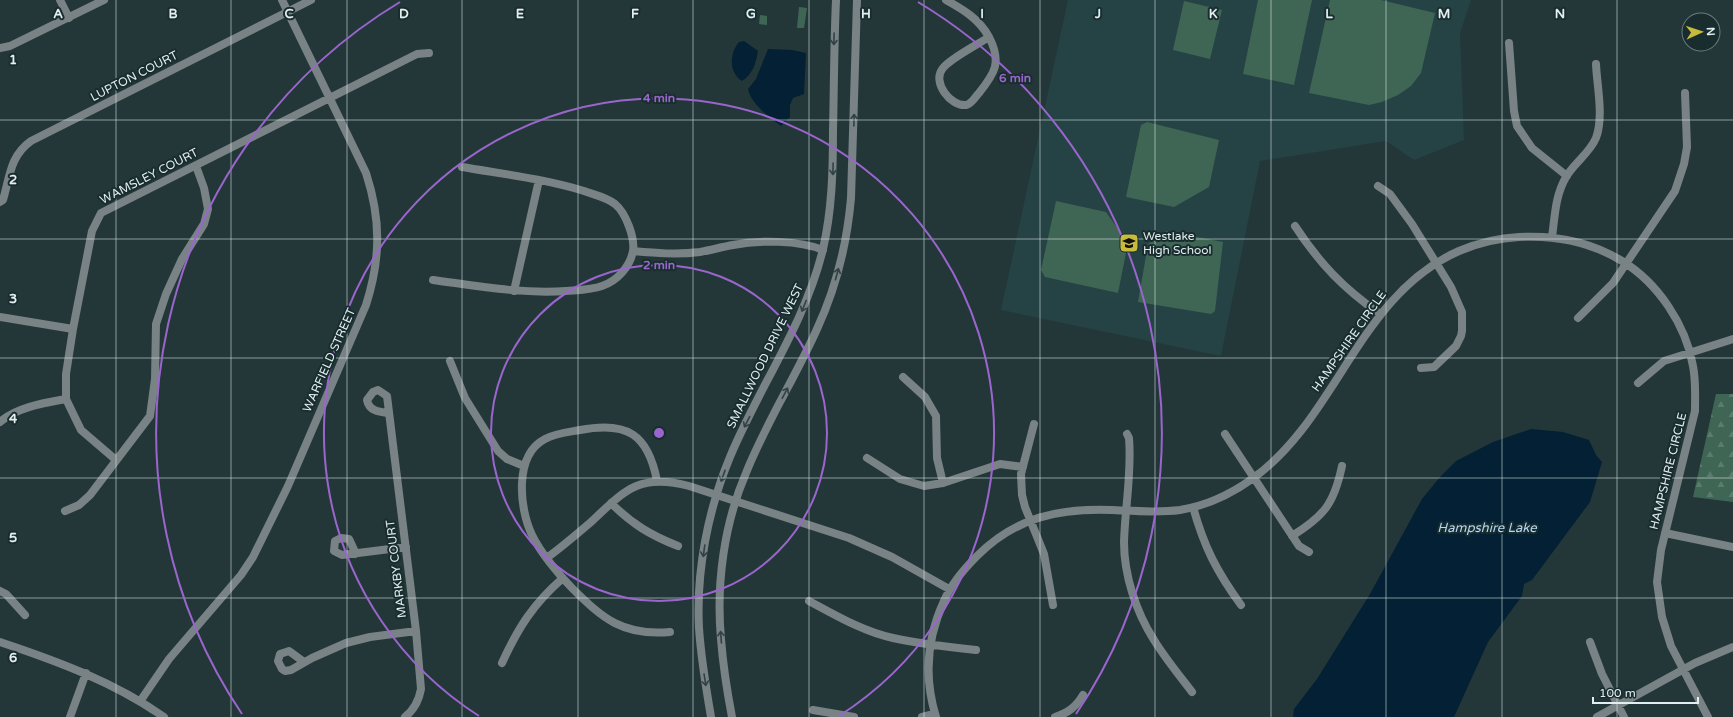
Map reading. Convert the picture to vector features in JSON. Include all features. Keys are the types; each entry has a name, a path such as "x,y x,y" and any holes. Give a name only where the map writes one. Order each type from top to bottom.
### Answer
{"street":[{"path":"60,0 69,18"},
{"path":"0,48 10,46 104,0"},
{"name":"WARFIELD STREET","path":"141,700 169,659 241,575 253,557 288,486 366,305 377,264 378,226 376,206 366,172 282,0"},
{"name":"LUPTON COURT","path":"0,202 3,200 14,160 22,148 32,141 311,0"},
{"name":"SMALLWOOD DRIVE WEST","path":"711,717 700,640 699,607 705,542 716,494 730,457 797,323 814,282 823,250 828,224 832,188 836,0"},
{"path":"732,717 724,669 720,613 720,588 726,543 736,500 745,474 765,430 818,328 835,283 842,255 848,229 851,198 857,0"},
{"path":"946,0 972,15 985,30 993,45 995,57 994,73 971,102 964,105 958,104 939,86 941,70 989,38"},
{"path":"1509,43 1514,111 1517,126 1532,148 1567,176"},
{"name":"WAMSLEY COURT","path":"116,460 81,430 66,400 66,374 73,329 92,231 101,213 417,54 429,53"},
{"path":"1552,237 1556,202 1567,176 1589,150 1596,138 1599,108 1596,64"},
{"path":"1578,318 1604,294 1627,264 1665,207 1678,184 1687,147 1685,92"},
{"path":"65,511 79,505 90,494 150,416 155,379 156,324 166,294 182,259 204,224 208,209 204,188 196,166"},
{"path":"433,280 514,291 558,292 602,286 619,276 627,265 633,251 630,228 624,215 616,205 597,196 539,180 462,167"},
{"path":"514,291 539,180"},
{"path":"1378,186 1387,191 1398,203 1436,262 1459,302 1462,317 1462,330 1456,346 1434,366 1421,368"},
{"path":"1295,226 1316,256 1336,279 1380,314"},
{"name":"HAMPSHIRE CIRCLE","path":"935,715 928,675 930,645 936,618 949,589 984,549 1004,534 1030,520 1071,510 1161,512 1193,507 1224,495 1254,478 1270,465 1291,444 1380,314 1401,291 1436,262 1484,242 1505,237 1552,237 1608,253 1627,264 1652,285 1671,310 1685,338 1690,352 1694,377 1695,411 1658,567 1658,596 1667,637 1682,671 1708,717"},
{"path":"633,251 660,254 689,253 733,245 763,242 805,244 823,250"},
{"path":"0,317 73,329"},
{"path":"1638,383 1664,361 1733,339"},
{"path":"450,361 465,398 498,451 506,459 524,466"},
{"path":"903,377 925,397 936,416 937,458 943,483"},
{"path":"0,422 7,416 38,404 66,400"},
{"name":"MARKBY COURT","path":"388,413 406,547 421,689 419,699 415,707 405,717"},
{"path":"1034,424 1023,467 1021,482 1022,495 1030,520 1044,554 1053,605"},
{"path":"657,481 651,456 644,446 628,432 603,426 544,439 535,447 524,466 522,489 528,525 536,543 563,578 599,614 616,625 640,632 670,632"},
{"path":"1127,434 1129,438 1130,466 1124,543 1126,560 1138,609 1153,639 1192,692"},
{"path":"1225,434 1299,546 1309,552"},
{"path":"867,458 894,477 908,482 928,486 943,483 995,465 1004,464 1023,467"},
{"path":"1292,536 1314,522 1325,510 1336,490 1342,466"},
{"path":"548,557 578,533 624,492 632,488 657,481 674,482 736,500 849,538 892,557 949,589"},
{"path":"611,503 640,528 654,537 678,546"},
{"path":"1193,507 1210,557 1220,576 1241,605"},
{"path":"1665,533 1733,546"},
{"path":"356,554 406,547"},
{"path":"502,663 520,627 533,608 563,578"},
{"path":"0,591 6,594 25,615"},
{"path":"808,601 879,634 892,638 930,645 976,650"},
{"path":"304,662 346,643 370,637 416,631"},
{"path":"0,642 113,685 141,700 164,717"},
{"path":"1590,642 1602,674 1624,717"},
{"path":"1597,717 1711,655 1733,646"},
{"path":"70,717 86,674"},
{"path":"1055,717 1074,708 1083,695"},
{"path":"813,710 854,717"},
{"path":"922,717 935,715"}],"shaded area":[{"name":"Westlake High School","path":"1068,0 1471,0 1460,33 1464,140 1414,160 1386,141 1260,161 1221,356 1001,310"}],"green space":[{"path":"1258,0 1312,0 1294,85 1243,74"},
{"path":"1330,0 1381,0 1435,13 1421,73 1411,86 1398,95 1382,102 1369,105 1309,93"},
{"path":"1184,1 1222,10 1210,59 1173,50"},
{"path":"799,7 807,8 804,28 797,28"},
{"path":"760,15 767,16 767,25 759,24"},
{"path":"1147,122 1219,140 1209,187 1174,207 1126,197 1141,125"},
{"path":"1056,201 1106,212 1128,243 1118,293 1045,277 1041,270"},
{"path":"1167,231 1223,242 1215,311 1211,314 1138,302 1148,244"},
{"path":"1716,394 1733,394 1733,502 1693,497"}],"water":[{"path":"744,41 758,51 753,68 749,75 742,81 735,73 732,58 733,52 739,42"},
{"path":"768,49 792,50 806,53 804,94 793,98 790,105 790,117 781,126 757,105 748,89 756,79"},
{"name":"Hampshire Lake","path":"1531,429 1563,432 1589,440 1596,455 1602,462 1590,502 1532,580 1524,584 1522,596 1488,642 1454,717 1293,717 1294,709 1317,679 1370,594 1422,499 1440,477 1456,461 1493,442"}],"place":[{"name":"Westlake High School","path":"1129,243"}]}
